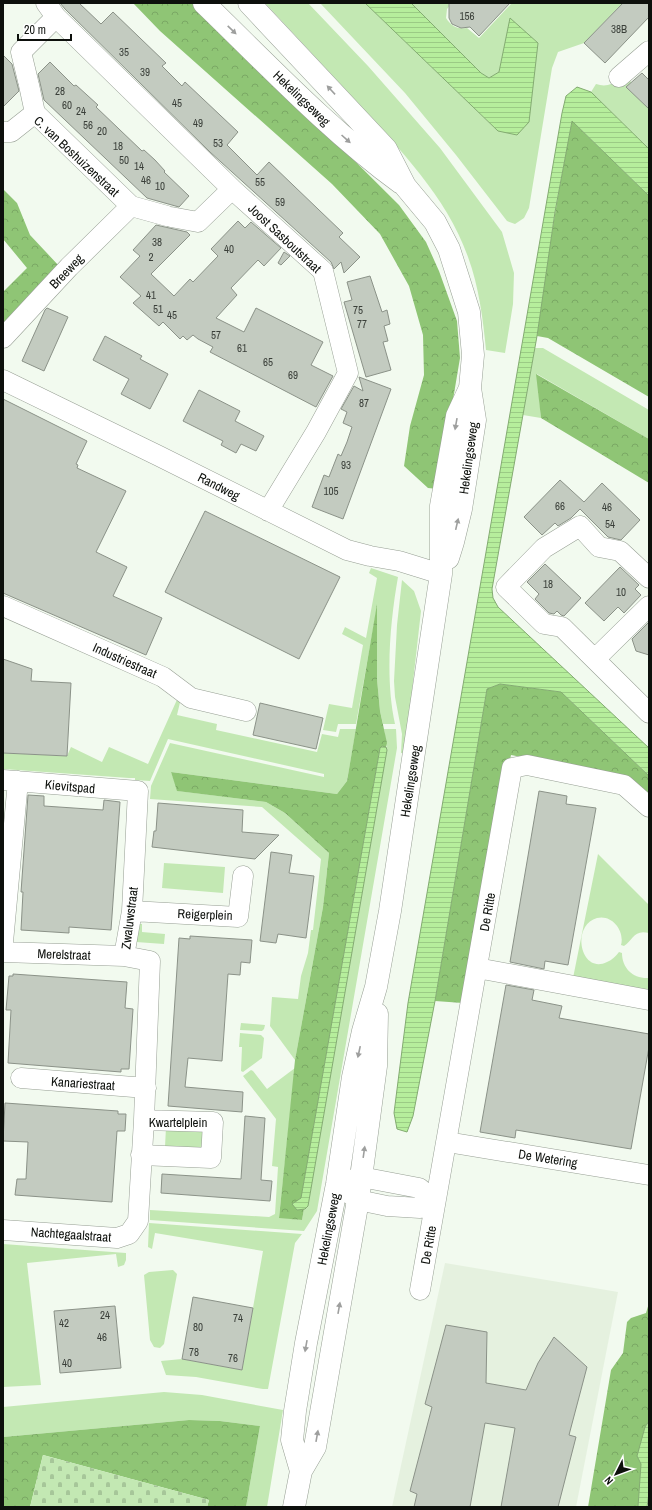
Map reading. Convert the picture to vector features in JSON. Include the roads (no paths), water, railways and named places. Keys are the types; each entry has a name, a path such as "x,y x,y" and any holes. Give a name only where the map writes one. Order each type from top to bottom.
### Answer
{"street":[{"name":"Hekelingseweg","path":"204,3 318,113 371,161 405,186"},
{"name":"Hekelingseweg","path":"249,3 386,149 405,186 435,222 449,249 459,276 469,312 473,355 470,388 476,420 461,510 453,542 441,574 390,911 376,987 363,1031 353,1077 337,1184 306,1343 292,1440 301,1471"},
{"path":"35,113 22,52 51,10"},
{"name":"Joost Sasboutstraat","path":"51,10 232,189 323,271 348,373 316,432 268,511"},
{"path":"619,77 649,51"},
{"name":"C. van Boshuizenstraat","path":"3,132 11,132 35,113 131,206"},
{"path":"131,206 169,217 198,222 232,189"},
{"name":"Breeweg","path":"3,338 70,267 131,206"},
{"name":"Randweg","path":"3,380 347,550 399,561 441,574"},
{"path":"649,578 620,551 599,547 580,526 544,548 506,587 544,624 562,627 649,713"},
{"name":"Industriestraat","path":"3,606 163,677 191,698 246,711"},
{"path":"595,660 649,606"},
{"name":"De Ritte","path":"420,1290 512,768 527,765 624,785 649,807"},
{"path":"3,942 10,781"},
{"name":"Kievitspad","path":"10,781 138,791"},
{"name":"Zwaluwstraat","path":"138,791 132,911 124,956 150,961 144,1120"},
{"name":"Reigerplein","path":"132,911 238,917 243,876"},
{"name":"Merelstraat","path":"3,952 124,956"},
{"path":"477,968 649,1000"},
{"name":"Hekelingseweg","path":"294,1507 301,1471 315,1447 358,1200 376,1066 376,987"},
{"name":"Kanariestraat","path":"21,1078 146,1088"},
{"name":"Kwartelplein","path":"144,1120 213,1122 211,1158 141,1155 144,1120"},
{"name":"De Wetering","path":"446,1142 649,1175"},
{"name":"Nachtegaalstraat","path":"3,1230 117,1238 129,1234 138,1221 141,1155"},
{"path":"337,1184 361,1177 419,1188 436,1200"},
{"name":"De Ritte","path":"337,1184 358,1200 387,1206 420,1208 436,1200"}]}
